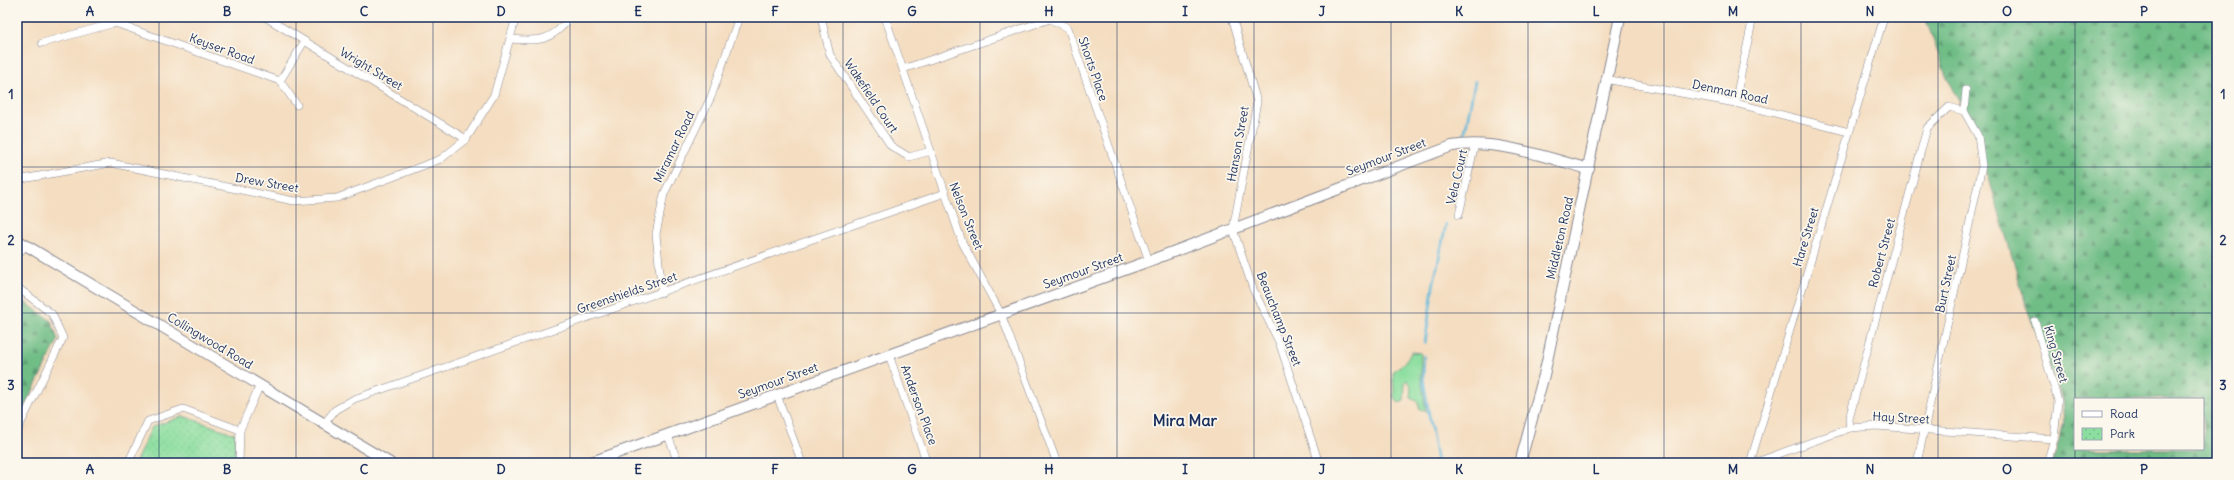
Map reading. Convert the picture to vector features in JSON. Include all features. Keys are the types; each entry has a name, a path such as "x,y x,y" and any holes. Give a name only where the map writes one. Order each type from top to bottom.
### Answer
{"street":[{"name":"Wright Street","path":"265,17 466,139"},
{"name":"Drew Street","path":"17,180 111,164 294,201 337,198 441,159 466,139 494,95 516,17"},
{"path":"511,39 536,41 546,39 563,27 571,17"},
{"name":"Miramar Road","path":"662,292 656,234 664,194 711,97 739,17"},
{"name":"Wakefield Court","path":"821,17 830,55 890,146 909,156 931,151"},
{"name":"Nelson Street","path":"884,17 962,242 1001,314 1057,463"},
{"path":"1233,19 1246,17"},
{"name":"Middleton Road","path":"1520,463 1544,375 1589,169 1605,79 1620,17"},
{"path":"1735,103 1753,17"},
{"name":"Hare Street","path":"1750,463 1884,17"},
{"name":"Shorts Place","path":"903,70 1050,19 1068,28 1149,260"},
{"name":"Hanson Street","path":"1233,19 1256,102 1233,229"},
{"name":"Keyser Road","path":"42,43 115,22 280,81"},
{"path":"297,105 280,81 304,42"},
{"name":"Denman Road","path":"1605,79 1735,103 1849,132"},
{"path":"1964,111 1966,90"},
{"name":"Robert Street","path":"1850,428 1849,418 1927,128 1949,108 1964,111"},
{"name":"Burt Street","path":"1917,463 1982,166 1978,136 1964,111"},
{"name":"Seymour Street","path":"589,463 1149,260 1452,146 1475,144 1497,146 1589,169"},
{"name":"Vela Court","path":"1459,215 1475,144"},
{"name":"Greenshields Street","path":"324,424 334,410 354,399 945,193"},
{"name":"Beauchamp Street","path":"1233,229 1254,289 1279,342 1319,463"},
{"path":"17,254 21,243"},
{"name":"Collingwood Road","path":"21,243 259,387 324,424 379,460 390,463"},
{"path":"17,287 52,314 63,338 17,431"},
{"name":"King Street","path":"2035,321 2058,401 2054,439 2047,463"},
{"name":"Anderson Place","path":"889,355 928,463"},
{"path":"239,463 240,430 259,387"},
{"path":"778,395 802,463"},
{"path":"128,463 148,421 183,409 240,430"},
{"name":"Hay Street","path":"1754,463 1850,428 1876,426 2054,439"},
{"path":"668,435 678,463"}],"green space":[{"path":"1925,17 2217,17 2217,463 2053,463 2064,423 2062,399 2028,311 1986,168 1980,134 1947,78"},
{"path":"17,296 51,321 58,340 17,422"},
{"path":"1412,352 1421,353 1421,378 1426,411 1420,409 1417,401 1410,398 1411,386 1407,380 1405,383 1404,401 1399,403 1394,397 1393,371 1403,364"},
{"path":"183,416 235,434 235,463 135,463 152,427"}],"waterway":[{"path":"1464,137 1475,81"},
{"path":"1425,343 1433,287 1446,224"},
{"path":"1424,356 1423,378 1437,463"}],"district":[{"name":"Mira Mar","path":"1185,420"}]}
